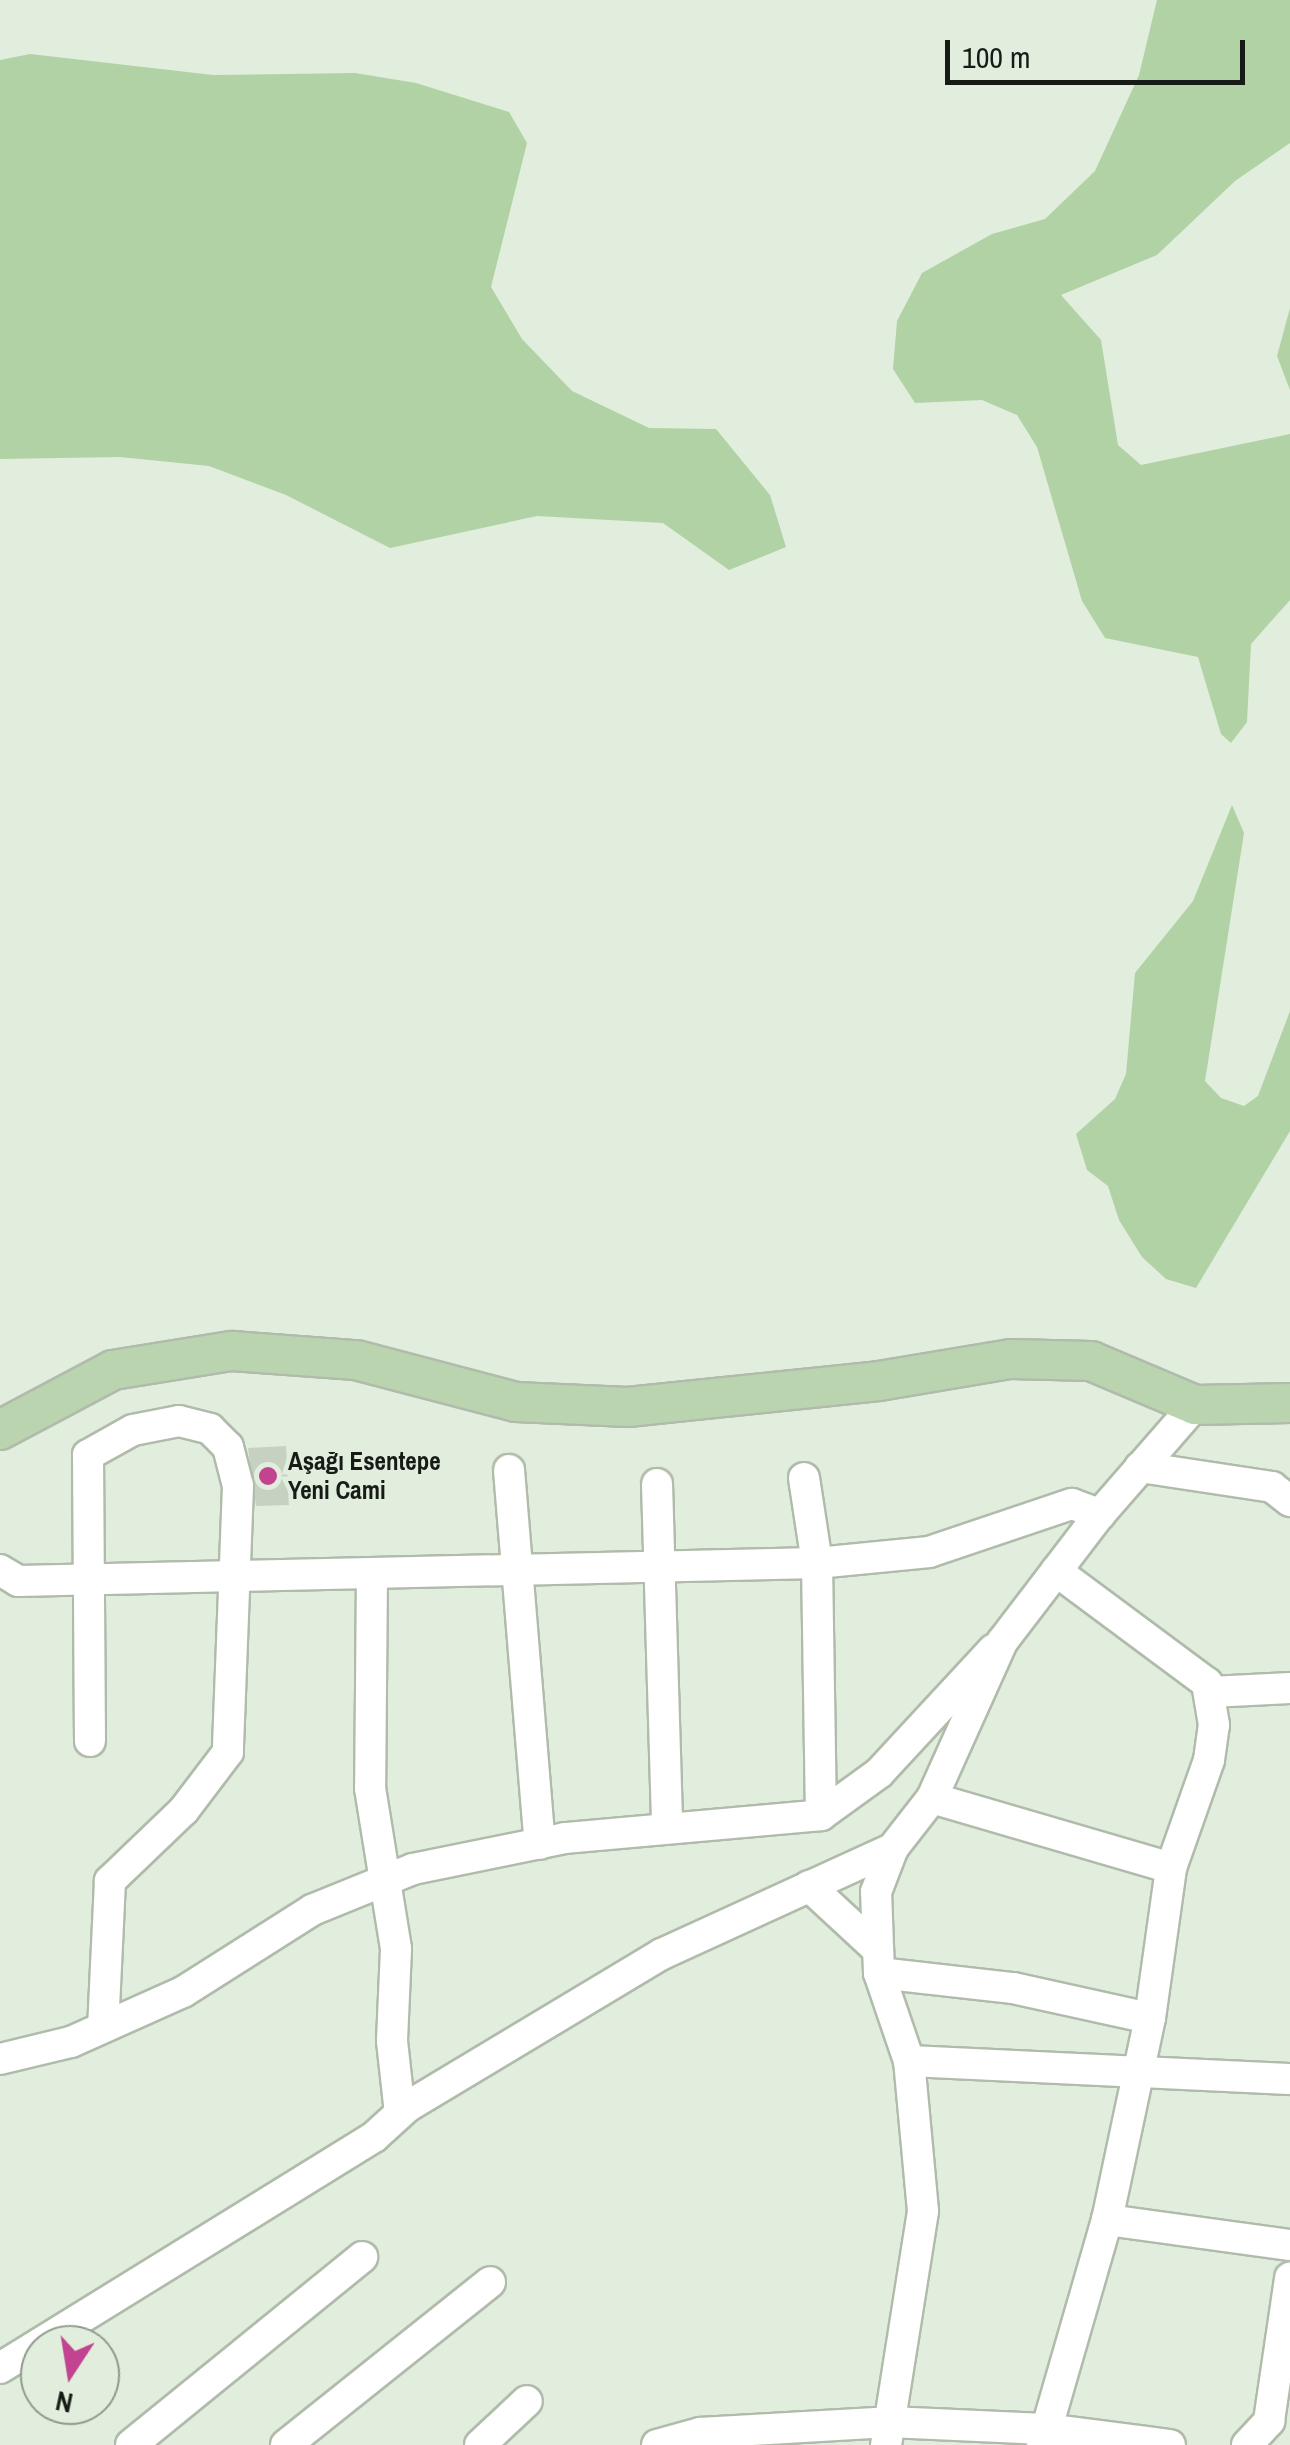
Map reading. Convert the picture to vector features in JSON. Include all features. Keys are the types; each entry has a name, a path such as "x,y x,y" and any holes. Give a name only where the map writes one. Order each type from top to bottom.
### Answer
{"main road":[{"path":"0,1430 113,1370 232,1351 356,1360 516,1402 628,1407 879,1382 1011,1359 1091,1362 1195,1405 1290,1403"}],"street":[{"path":"0,2059 104,2028 183,1992 312,1910 386,1880 540,1844 667,1825 820,1815 879,1774 1002,1642 1100,1514 1195,1405"},
{"path":"90,1741 88,1456 133,1430 179,1422 210,1430 228,1447 238,1486 228,1752 184,1810 110,1881 104,2028"},
{"path":"1140,1467 1272,1487 1290,1501"},
{"path":"509,1470 540,1844"},
{"path":"804,1478 816,1564 820,1815"},
{"path":"658,1484 667,1825"},
{"path":"0,1570 18,1581 816,1564 930,1552 1072,1504 1100,1514"},
{"path":"1044,2437 1106,2220 1140,2072 1171,1868 1210,1760 1210,1692 1188,1666 1056,1571"},
{"path":"372,1573 370,1788 396,1949 392,2041 400,2113"},
{"path":"887,2434 923,2211 909,2061 879,1962 876,1892 892,1848 932,1798 1002,1642"},
{"path":"1210,1692 1290,1688"},
{"path":"932,1798 1171,1868"},
{"path":"0,2368 374,2137 400,2113 662,1954 892,1848"},
{"path":"809,1886 879,1962 1150,2018"},
{"path":"909,2061 1290,2079"},
{"path":"1106,2220 1290,2245"},
{"path":"132,2445 362,2257"},
{"path":"1247,2445 1268,2421 1290,2278"},
{"path":"286,2445 490,2282"},
{"path":"480,2445 527,2401"},
{"path":"658,2445 700,2433 1044,2437 1170,2445"}],"green space":[{"path":"1157,0 1290,0 1290,143 1235,181 1157,255 1061,295 1101,340 1118,445 1141,465 1290,434 1290,600 1251,644 1247,722 1231,743 1221,734 1198,657 1105,638 1082,601 1037,447 1017,415 982,400 915,403 893,369 897,321 922,273 992,234 1045,219 1095,171 1139,75"},
{"path":"30,54 213,75 355,73 416,83 509,112 527,143 491,287 522,339 572,391 649,428 716,429 770,495 786,547 729,570 663,523 537,516 390,548 286,495 209,466 120,457 0,459 0,60"},
{"path":"1290,308 1290,390 1277,356"},
{"path":"1232,805 1244,833 1205,1081 1221,1098 1244,1106 1258,1096 1290,1011 1290,1131 1196,1288 1166,1279 1142,1257 1119,1220 1108,1186 1087,1170 1076,1134 1115,1099 1126,1074 1135,973 1193,901"}],"building":[{"name":"Aşağı Esentepe Yeni Cami","path":"286,1446 289,1505 256,1506 248,1448"}],"place":[{"name":"Aşağı Esentepe Yeni Cami","path":"268,1476"}]}
